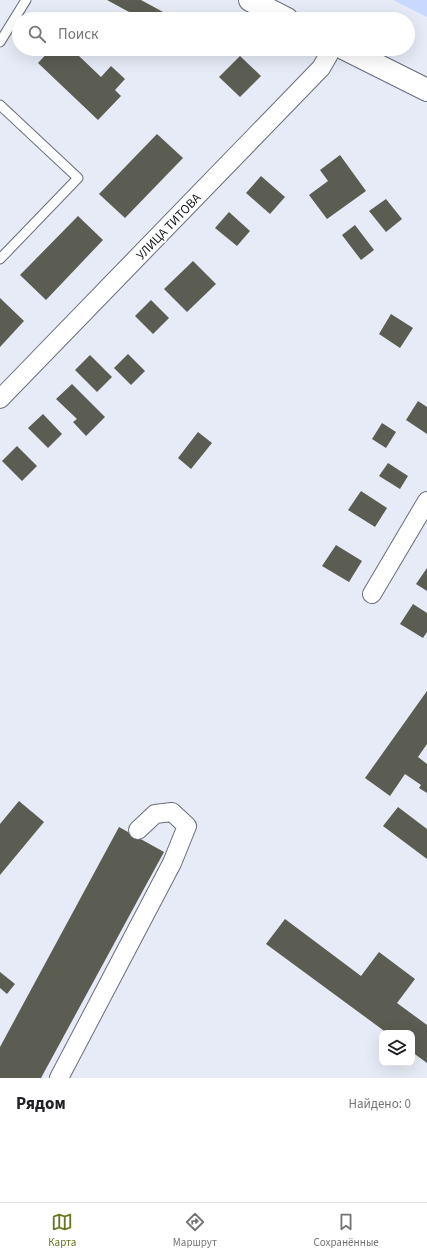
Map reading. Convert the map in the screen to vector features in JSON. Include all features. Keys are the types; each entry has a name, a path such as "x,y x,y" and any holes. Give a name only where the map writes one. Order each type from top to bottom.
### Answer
{"street":[{"path":"250,0 273,12"},
{"name":"УЛИЦА ТИТОВА","path":"0,399 321,68 328,56"},
{"path":"359,56 427,90"},
{"path":"372,594 427,501"},
{"path":"59,1078 172,863 187,826 172,812 155,814 138,830"}],"lane":[{"path":"19,12 26,0"},
{"path":"0,42 12,23"},
{"path":"0,105 78,178 0,259"}],"shaded area":[{"path":"393,0 427,0 427,17"}],"building":[{"path":"107,0 141,0 163,12 129,12"},
{"path":"44,56 79,56 101,77 111,66 125,79 115,90 121,96 98,120 38,63"},
{"path":"240,56 261,76 240,97 219,77"},
{"path":"157,134 183,158 125,218 99,194"},
{"path":"340,155 366,191 327,219 309,195 328,181 320,170"},
{"path":"261,176 285,197 270,214 246,193"},
{"path":"386,199 402,219 386,232 369,211"},
{"path":"229,212 250,231 237,246 215,228"},
{"path":"78,216 103,240 46,300 20,275"},
{"path":"355,225 374,250 361,260 342,235"},
{"path":"193,261 216,284 187,312 164,289"},
{"path":"0,298 24,321 0,347"},
{"path":"151,300 169,318 153,334 135,316"},
{"path":"391,314 413,328 400,348 379,334"},
{"path":"128,354 145,371 131,385 114,368"},
{"path":"90,355 112,377 97,392 75,370"},
{"path":"72,384 105,417 86,436 73,422 77,419 56,399"},
{"path":"418,401 427,407 427,434 406,420"},
{"path":"43,414 62,434 48,448 28,428"},
{"path":"382,423 396,432 386,448 372,439"},
{"path":"198,432 212,443 191,469 178,458"},
{"path":"17,446 37,466 22,481 2,461"},
{"path":"388,463 408,476 400,489 379,476"},
{"path":"361,491 387,508 375,527 348,510"},
{"path":"336,545 362,561 349,582 322,566"},
{"path":"427,568 427,591 416,584"},
{"path":"413,604 427,613 427,632 423,638 400,624"},
{"path":"427,691 427,744 418,757 427,764 427,793 419,788 421,785 405,774 390,796 365,778"},
{"path":"19,801 44,822 0,875 0,824"},
{"path":"398,807 427,829 427,859 383,826"},
{"path":"119,827 164,852 41,1078 0,1078 0,1047"},
{"path":"285,919 361,976 379,952 415,979 397,1003 427,1025 427,1063 415,1054 415,1030 383,1030 266,944"},
{"path":"0,972 15,984 7,994 0,988"}]}
